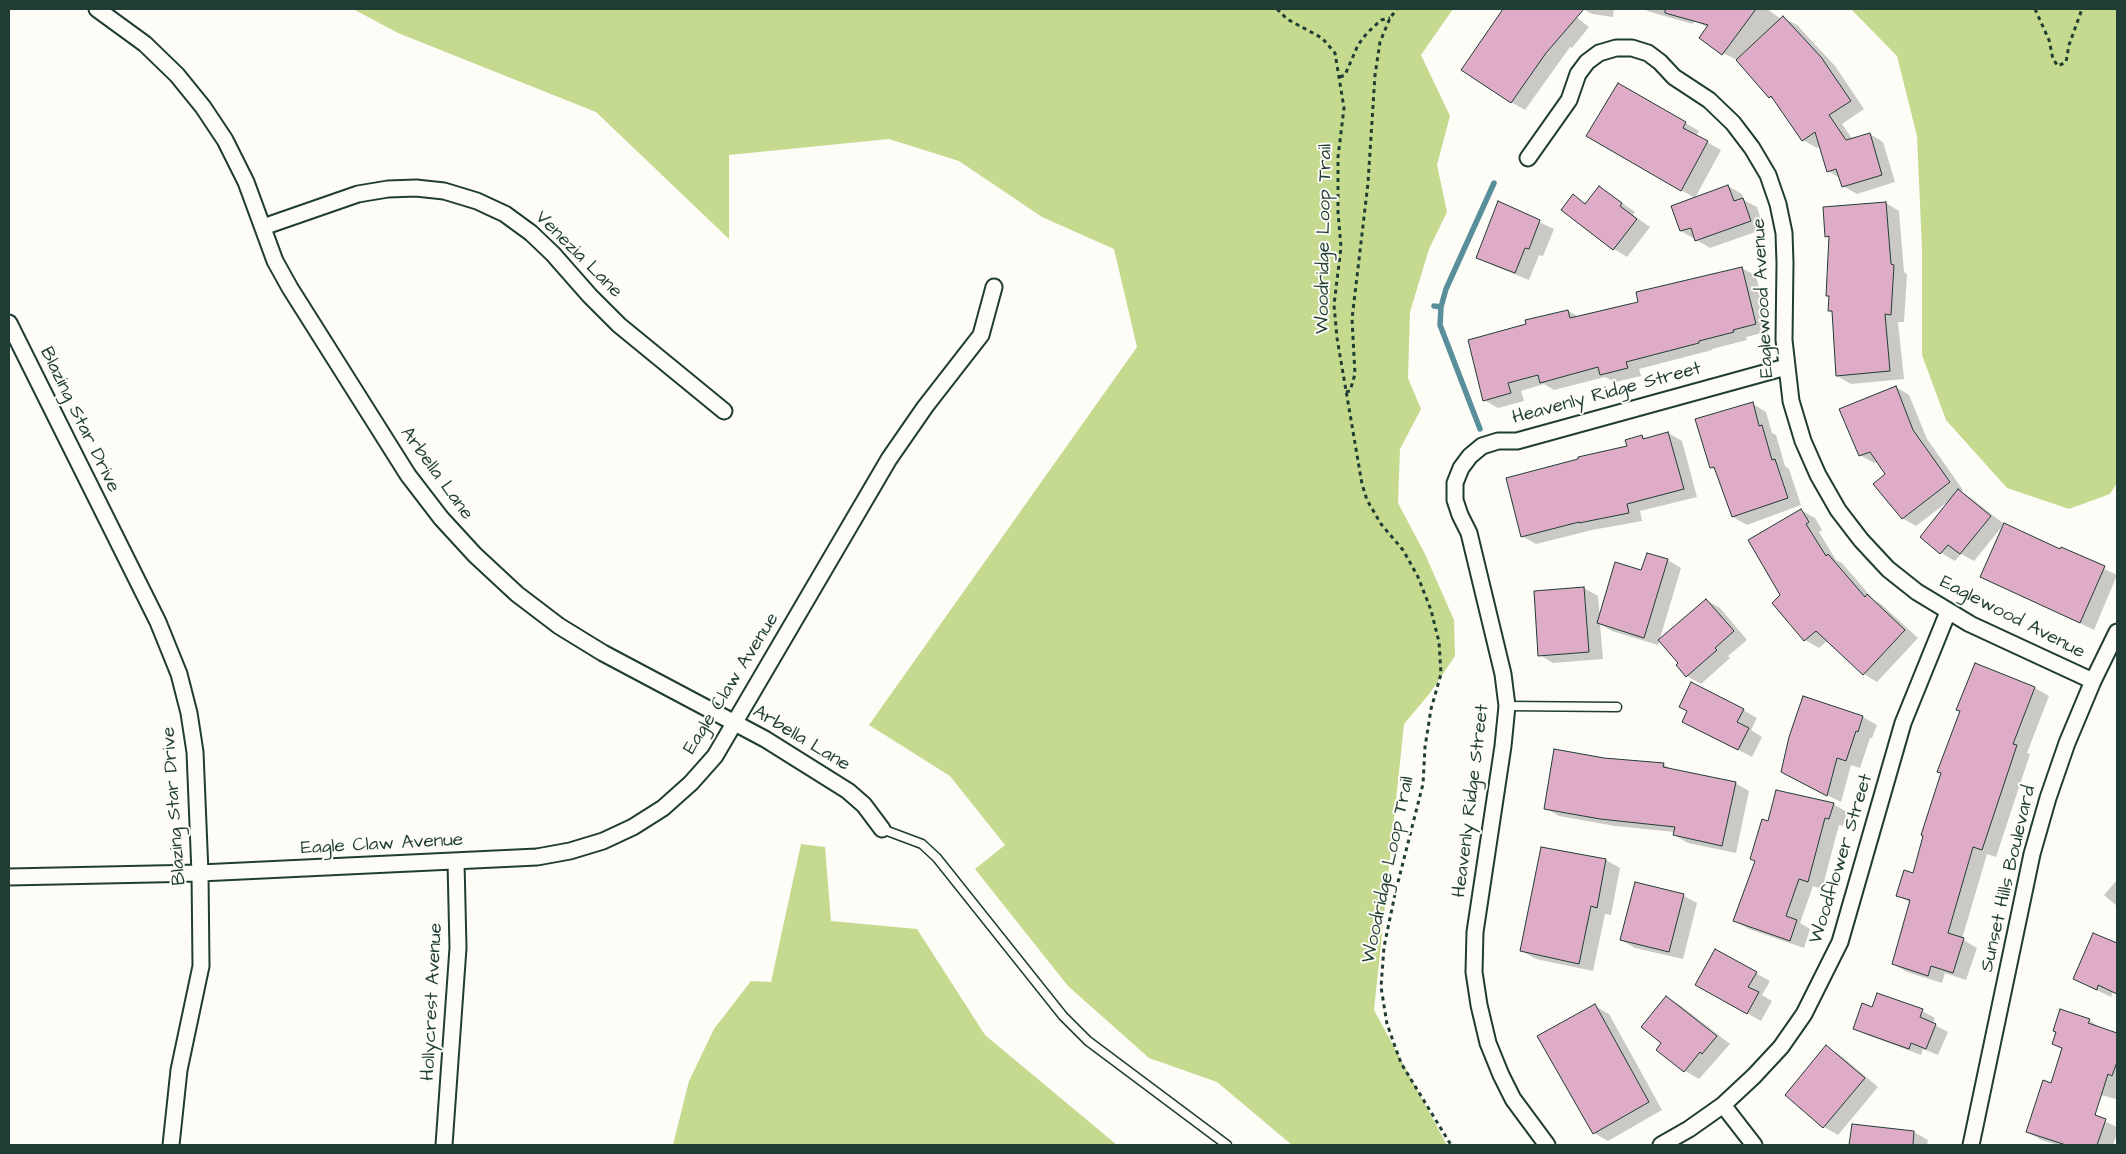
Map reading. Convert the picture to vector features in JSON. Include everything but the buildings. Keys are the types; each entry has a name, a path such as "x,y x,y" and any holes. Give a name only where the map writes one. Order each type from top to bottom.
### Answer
{"street":[{"name":"Arbella Lane","path":"97,9 145,44 177,75 203,107 225,140 246,182 262,227 290,288 408,476 441,518 475,555 517,594 559,626 603,653 736,723 848,791 864,805 882,829"},
{"name":"Eaglewood Avenue","path":"1528,158 1569,100 1578,74 1587,62 1599,53 1616,48 1632,48 1648,53 1660,62 1674,77 1709,100 1733,123 1752,148 1768,175 1778,204 1784,233 1786,263 1784,340 1791,401 1803,441 1818,475 1838,510 1861,540 1888,569 1917,592 1948,612 2093,682"},
{"name":"Venezia Lane","path":"262,227 358,194 388,188 444,191 477,201 504,214 531,233 619,325 724,411"},
{"name":"Eagle Claw Avenue","path":"9,877 200,873 537,858 603,841 633,827 663,808 691,783 715,756 889,459 925,407 981,335 994,286"},
{"name":"Blazing Star Drive","path":"9,323 158,622 178,674 188,713 195,752 200,873 201,966 179,1070 171,1145"},
{"name":"Heavenly Ridge Street","path":"1546,1145 1514,1099 1501,1075 1488,1043 1474,972 1474,932 1504,746 1507,706 1503,674 1469,533 1455,500 1455,483 1461,468 1470,456 1482,446 1498,441 1517,441 1786,367"},
{"name":"Woodflower Street","path":"1661,1145 1689,1129 1722,1105 1754,1076 1781,1047 1804,1014 1840,942 1903,723 1948,612"},
{"name":"Sunset Hills Boulevard","path":"1971,1145 2032,854 2048,798 2067,743 2117,632"},
{"name":"Hollycrest Avenue","path":"444,1145 458,948 456,862"},
{"path":"1722,1105 1754,1145"}],"lane":[{"path":"1507,706 1617,707"},
{"path":"882,829 922,844 937,858 1063,1016 1088,1041 1226,1145"}],"path":[{"name":"Woodridge Loop Trail","path":"1277,9 1287,19 1322,38 1335,53 1344,108 1338,157 1338,212 1341,247 1334,305 1336,338 1362,484 1367,500 1381,524 1403,550 1418,577 1431,610 1439,642 1441,674 1431,709 1425,747 1423,784 1395,894 1384,947 1380,988 1387,1024 1400,1062 1450,1145"},
{"path":"1346,392 1350,391 1355,374 1352,319 1368,183 1375,75 1380,42 1390,18 1397,9"},
{"path":"2035,9 2049,40 2053,59 2058,66 2066,62 2069,45 2082,9"},
{"path":"1340,77 1345,75 1358,45 1367,33 1381,20 1390,18"}],"green space":[{"path":"353,9 1453,9 1421,55 1450,116 1437,165 1447,212 1429,249 1410,312 1408,378 1421,409 1400,449 1398,503 1425,554 1454,620 1455,656 1430,693 1404,724 1374,1010 1447,1145 1292,1145 1217,1082 1149,1058 1068,986 975,869 1005,845 950,776 869,725 1137,347 1114,249 1042,217 959,161 889,139 729,155 729,239 596,112 398,33"},
{"path":"1851,9 2117,9 2117,483 2110,494 2069,509 2007,488 1946,420 1922,355 1922,249 1917,136 1897,56"},
{"path":"801,844 825,847 831,921 917,929 985,1035 1117,1145 673,1145 689,1081 714,1029 751,981 771,982"}],"waterway":[{"path":"1441,307 1446,289 1494,183"},
{"path":"1434,306 1441,307 1440,325 1480,429"}]}
